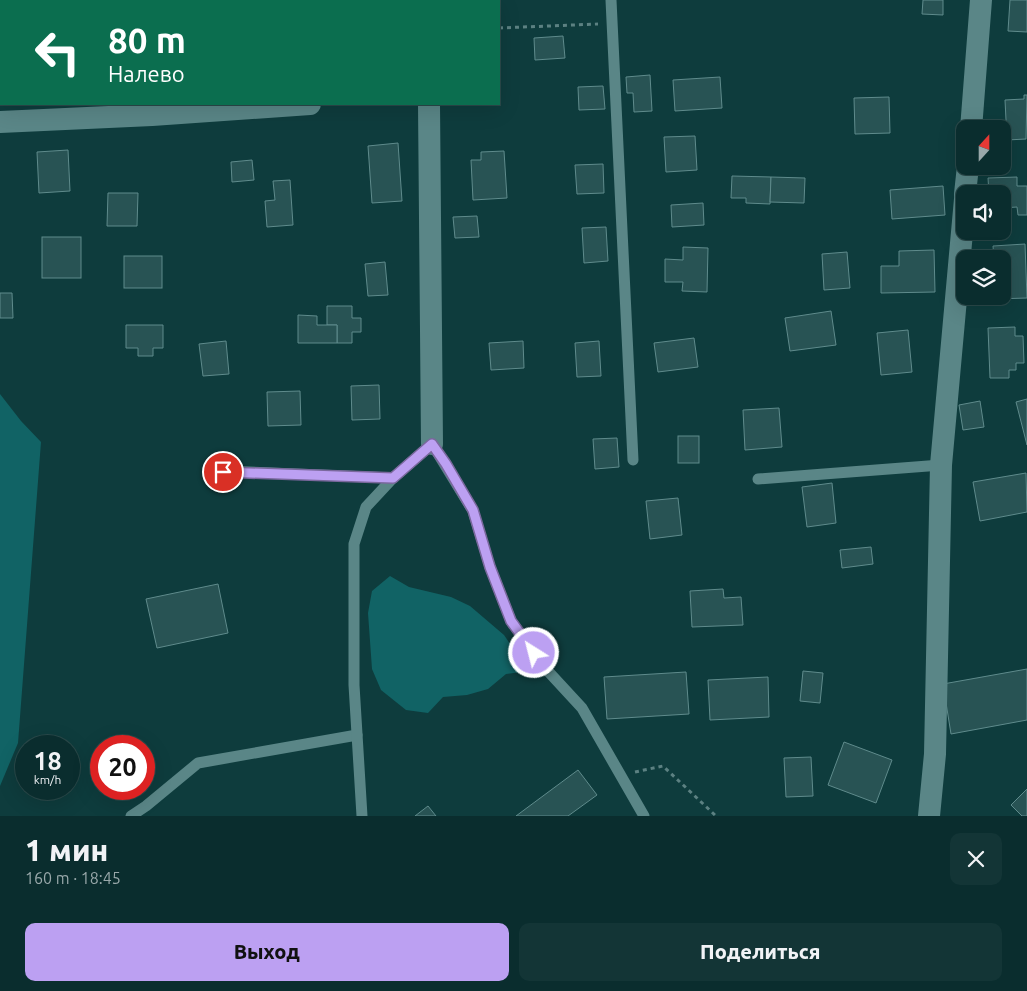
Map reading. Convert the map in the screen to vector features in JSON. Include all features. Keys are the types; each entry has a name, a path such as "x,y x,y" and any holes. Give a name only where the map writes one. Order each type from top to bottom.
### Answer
{"street":[{"path":"972,120 981,0"},
{"path":"0,122 152,115 296,105"},
{"path":"429,105 432,444"},
{"path":"929,816 935,754 941,465 961,240"}],"lane":[{"path":"611,0 633,460"},
{"path":"362,816 354,685 354,544 366,507 393,478 432,444 473,510 490,567 511,621 546,669 582,708 644,816"},
{"path":"758,479 941,465"},
{"path":"223,472 393,478"},
{"path":"131,816 198,763 357,734"}],"path":[{"path":"500,28 612,24"},
{"path":"620,776 664,766 716,816"}],"shaded area":[{"path":"0,394 21,421 41,442 19,735 15,735 15,750 0,786"},
{"path":"390,576 409,587 451,597 470,606 504,635 529,671 506,674 488,689 467,695 443,697 428,713 406,710 381,690 372,669 368,613 372,591"}],"building":[{"path":"923,0 943,0 943,15 922,14"},
{"path":"1010,0 1027,0 1027,32 1008,31"},
{"path":"563,36 565,58 535,60 534,38"},
{"path":"650,75 652,111 634,112 633,93 627,93 626,77"},
{"path":"720,77 722,108 675,111 673,80"},
{"path":"603,86 605,109 579,110 578,87"},
{"path":"1024,95 1027,95 1026,139 1011,140 1011,120 1006,120 1005,100 1024,99"},
{"path":"889,97 890,133 855,134 854,98"},
{"path":"695,136 697,170 666,172 664,137"},
{"path":"398,143 402,201 372,203 368,146"},
{"path":"68,150 70,191 39,193 37,152"},
{"path":"504,151 507,198 473,200 471,160 481,160 481,152"},
{"path":"252,160 254,180 232,182 231,162"},
{"path":"603,164 604,193 577,194 575,165"},
{"path":"732,176 771,177 770,204 746,203 746,198 731,198"},
{"path":"771,177 805,178 804,203 770,202"},
{"path":"1017,177 1017,186 1027,186 1027,215 1018,215 1017,207 1011,207 1011,185 988,185 988,178"},
{"path":"290,180 293,225 267,227 265,201 275,200 273,181"},
{"path":"943,186 945,215 892,219 890,190"},
{"path":"108,193 138,193 137,226 107,226"},
{"path":"703,203 704,225 672,227 671,205"},
{"path":"477,216 479,237 455,238 453,217"},
{"path":"606,227 608,261 584,263 582,228"},
{"path":"42,237 81,237 81,278 42,278"},
{"path":"1025,244 1027,298 1011,298 1011,250 993,250 993,246"},
{"path":"683,247 708,248 707,292 682,291 683,282 665,282 665,259 683,260"},
{"path":"934,250 935,292 881,293 881,266 899,266 899,251"},
{"path":"847,252 850,288 824,290 822,254"},
{"path":"124,256 162,256 162,288 124,288"},
{"path":"385,262 388,295 368,296 365,264"},
{"path":"0,293 12,293 13,318 0,318"},
{"path":"327,306 352,306 352,318 361,318 361,332 352,332 352,343 337,343 337,325 327,325"},
{"path":"831,311 836,345 790,351 785,318"},
{"path":"298,315 317,316 317,325 337,325 337,343 298,343"},
{"path":"126,325 163,325 163,348 153,348 153,356 138,356 138,348 126,348"},
{"path":"1015,327 1015,336 1023,336 1024,363 1016,363 1016,370 1009,370 1009,378 990,378 988,328"},
{"path":"908,330 912,372 881,375 877,333"},
{"path":"694,338 698,367 658,372 654,343"},
{"path":"226,341 229,374 203,376 199,344"},
{"path":"523,341 524,368 491,370 489,343"},
{"path":"599,341 601,376 577,377 575,343"},
{"path":"379,385 380,419 352,420 351,386"},
{"path":"300,391 301,425 268,426 267,392"},
{"path":"1027,399 1027,445 1016,402"},
{"path":"980,401 984,427 963,430 959,405"},
{"path":"779,408 782,447 745,450 743,410"},
{"path":"678,436 699,436 699,463 678,463"},
{"path":"617,438 619,467 595,469 593,439"},
{"path":"1026,473 1027,512 980,521 973,482"},
{"path":"832,483 836,523 807,527 802,487"},
{"path":"678,498 682,535 650,539 646,501"},
{"path":"871,547 873,564 842,568 840,550"},
{"path":"218,584 228,633 157,648 146,599"},
{"path":"723,589 724,598 741,597 743,625 692,627 690,591"},
{"path":"1027,669 1027,720 951,734 943,684"},
{"path":"803,671 823,673 820,703 800,701"},
{"path":"686,672 689,714 607,719 604,677"},
{"path":"768,677 769,717 710,720 708,680"},
{"path":"844,742 892,760 876,803 828,785"},
{"path":"811,757 813,796 786,797 784,758"},
{"path":"578,770 597,795 568,816 516,816"},
{"path":"1027,789 1027,816 1022,816 1011,805"},
{"path":"428,806 436,816 415,816"}],"route":[{"path":"223,472 393,478 432,444 473,510 490,567 511,621 534,653"}]}
